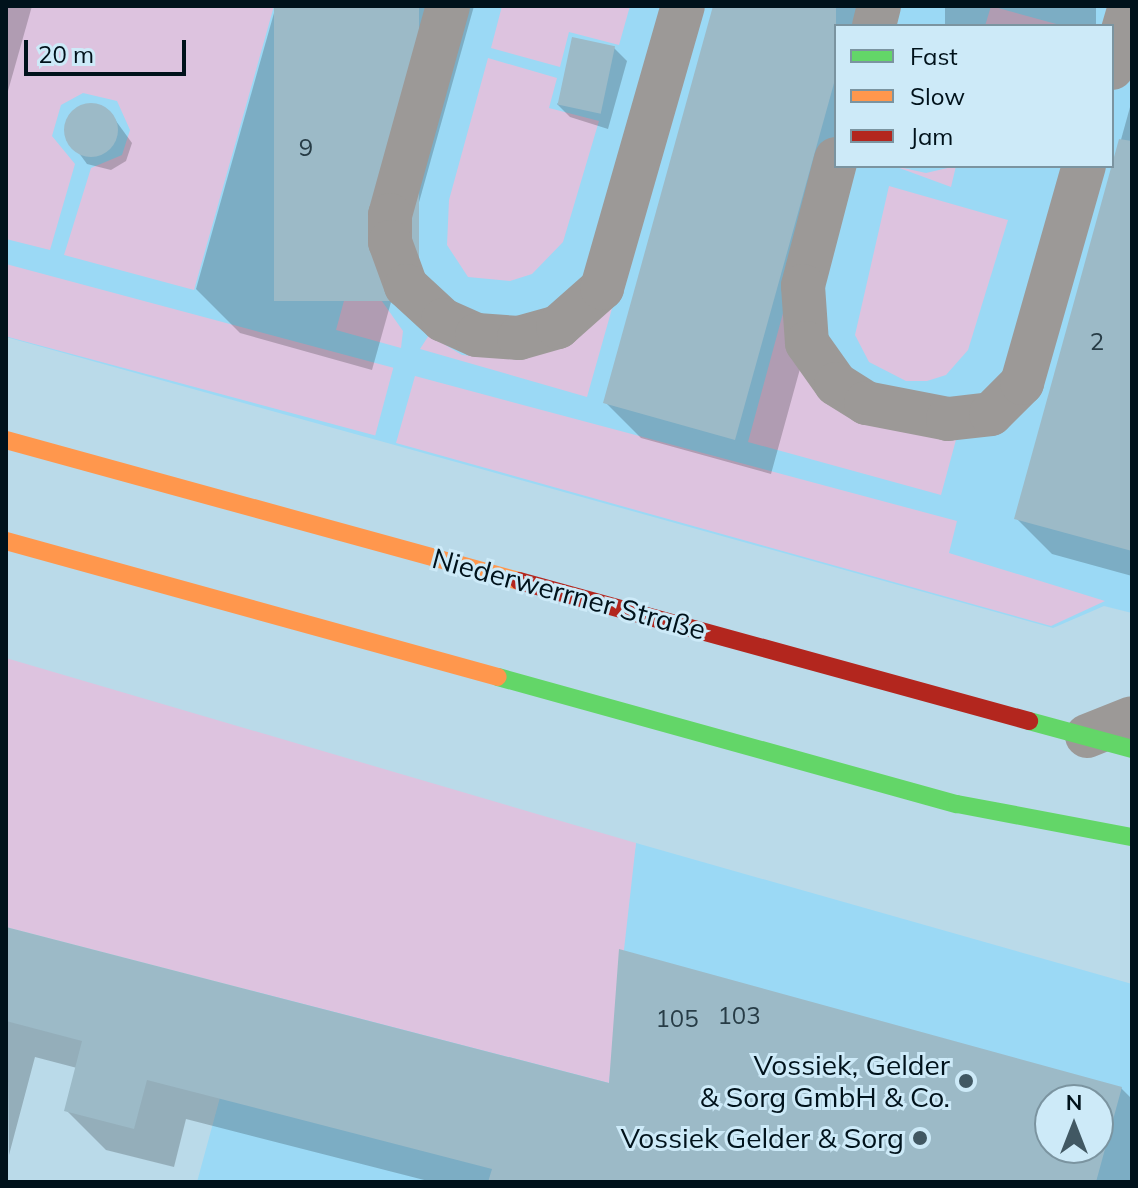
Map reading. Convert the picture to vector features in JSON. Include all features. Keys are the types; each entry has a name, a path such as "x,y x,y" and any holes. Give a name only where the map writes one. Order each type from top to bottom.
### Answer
{"main road":[{"name":"Niederwerrner Straße","path":"6,440 1132,749"},
{"path":"6,541 957,804 1132,837"}],"street":[{"path":"448,6 390,215 390,242 406,286 443,320 477,335 519,338 558,327 602,288 683,6"},
{"path":"1114,61 1130,6"},
{"path":"834,167 803,286 807,343 836,384 866,403 948,419 991,414 1022,383 1083,168"},
{"path":"1087,736 1132,718"}],"shaded area":[{"path":"6,6 1132,6 1132,613 1104,606 1053,628 6,337"},
{"path":"6,6 274,6 194,290 64,255 91,168 122,155 130,130 117,101 83,93 61,105 52,136 75,164 50,250 6,239"},
{"path":"502,6 630,6 619,45 569,32 560,67 491,48"},
{"path":"991,6 1056,24 986,24"},
{"path":"488,58 557,78 549,108 599,121 563,242 532,274 510,281 468,277 447,245 449,200"},
{"path":"899,168 926,173 956,168 951,187"},
{"path":"889,186 1008,220 968,350 946,375 927,381 906,381 869,362 855,335"},
{"path":"360,242 372,287 403,331 401,348 336,330"},
{"path":"6,264 393,368 375,435 6,336"},
{"path":"786,302 800,347 960,425 941,495 748,442"},
{"path":"613,305 587,397 420,349 429,335 462,355 496,358"},
{"path":"415,376 957,521 949,553 1105,601 1051,626 396,443"},
{"path":"6,658 636,843 609,1083 6,927"},
{"path":"636,843 1132,984 1132,1182 197,1182 249,991 619,949"}],"building":[{"path":"274,6 419,6 419,301 274,301"},
{"path":"713,6 836,6 834,83 735,440 603,403"},
{"path":"572,37 615,46 601,114 558,104"},
{"path":"91,103 102,105 110,111 116,119 116,141 110,149 102,155 91,157 80,155 72,149 66,141 64,130 66,119 72,111 80,105"},
{"path":"1119,139 1132,141 1132,551 1014,519 1111,168 1114,168"},
{"path":"6,927 609,1083 619,949 1111,1084 1034,1084 1034,1164 1101,1164 1096,1182 488,1182 492,1169 147,1080 134,1129 64,1111 82,1041 6,1021"},
{"path":"1114,1085 1122,1087 1114,1116"}],"traffic: fast":[{"path":"498,677 957,804 1132,837"},
{"path":"1029,721 1132,749"}],"traffic: slow":[{"path":"6,440 519,581"},
{"path":"6,541 498,677"}],"traffic: jam":[{"path":"519,581 1029,721"}],"place":[{"name":"Vossiek, Gelder & Sorg GmbH & Co.","path":"966,1081"},
{"name":"Vossiek Gelder & Sorg","path":"920,1138"}]}
